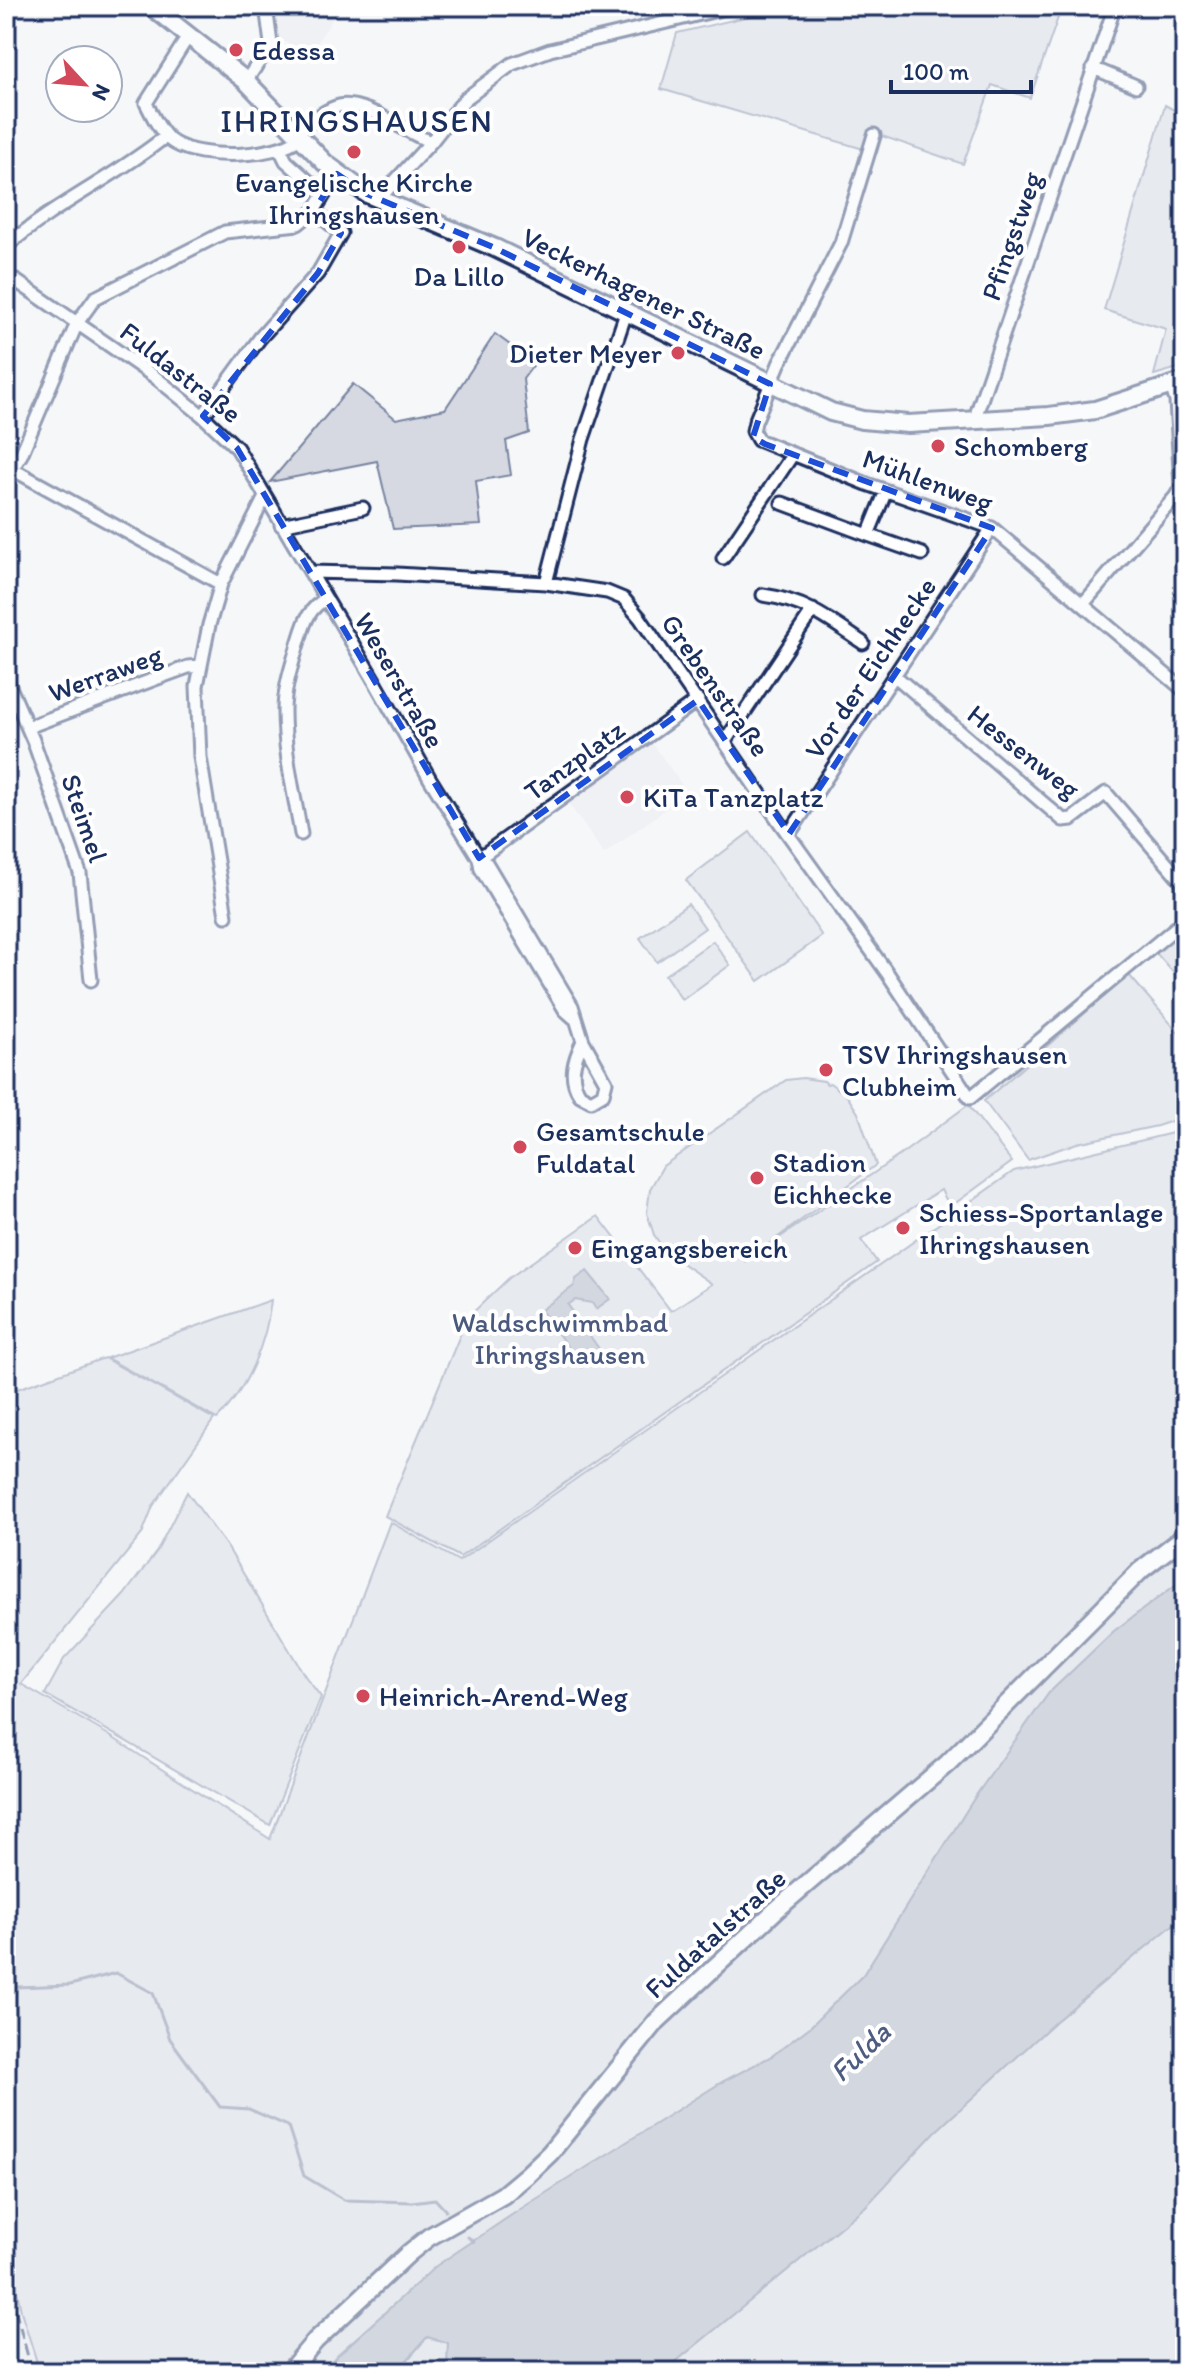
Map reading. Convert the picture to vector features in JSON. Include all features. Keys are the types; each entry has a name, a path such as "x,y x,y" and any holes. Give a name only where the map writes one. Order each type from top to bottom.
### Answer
{"main road":[{"name":"Veckerhagener Straße","path":"151,6 246,81 337,174 380,201 466,234 831,412 862,420 908,424 1049,416 1095,410 1178,383"},
{"name":"Fuldatalstraße","path":"289,2372 315,2341 409,2253 429,2237 503,2195 527,2175 550,2153 657,2021 775,1911 948,1763 1141,1570 1185,1536"}],"street":[{"path":"246,81 271,44 266,6"},
{"path":"684,6 699,15"},
{"path":"380,201 465,99 512,64 550,50 734,6"},
{"name":"Pfingstweg","path":"977,420 977,412 1115,6"},
{"path":"189,35 146,103 171,142 215,155 280,149 322,115 339,106 367,110 431,142"},
{"path":"1093,68 1136,86"},
{"path":"770,384 841,243 874,135"},
{"path":"6,247 166,136"},
{"path":"280,149 286,161 323,194"},
{"path":"221,584 9,471 46,402 77,323 95,298 225,232 298,224 314,211 337,174"},
{"path":"203,416 260,338 318,273 341,233 314,211"},
{"name":"Fuldastraße","path":"6,274 155,377 203,416 237,448 265,497"},
{"path":"546,583 583,439 626,313"},
{"path":"1083,604 1181,487 1176,401 1178,383"},
{"name":"Mühlenweg","path":"770,384 753,431 758,440 886,491 992,528 1185,691"},
{"path":"723,558 793,454"},
{"path":"868,535 886,491"},
{"path":"226,916 198,745 200,666 221,584 265,497"},
{"name":"Weserstraße","path":"265,497 430,779 479,858 487,864 572,1006 583,1041 606,1082 603,1094 597,1099 587,1100 575,1088 572,1074 583,1041"},
{"path":"782,503 922,554"},
{"path":"281,525 363,508"},
{"name":"Vor der Eichhecke","path":"789,834 992,528"},
{"name":"Grebenstraße","path":"310,572 546,583 607,592 624,599 726,740 970,1098 1185,920"},
{"path":"763,595 788,599 813,610 863,643"},
{"path":"301,834 287,751 284,709 288,678 308,614 326,599"},
{"path":"726,740 813,610"},
{"name":"Werraweg","path":"28,727 188,667 200,666"},
{"name":"Hessenweg","path":"894,675 1063,820 1072,819 1106,793 1185,885"},
{"name":"Steimel","path":"6,678 28,727 82,880 91,980"},
{"name":"Tanzplatz","path":"479,858 698,700"}],"highlighted area":[{"path":"337,174 367,194 495,248 770,384 753,437 765,444 992,528 789,834 698,700 479,858 237,448 203,416 318,273 341,233 314,211"}],"shaded area":[{"path":"275,6 341,6 308,57 278,37"},
{"name":"KiTa Tanzplatz","path":"650,740 688,793 604,854 566,800"},
{"path":"6,2236 21,2311 40,2372 20,2372 6,2325"}],"green space":[{"path":"792,6 1062,6 1030,98 992,85 963,164 882,136 877,153 661,89 677,33"},
{"path":"1165,105 1185,116 1185,366 1154,375 1166,329 1104,310"},
{"path":"495,334 535,363 523,379 529,433 506,441 511,475 476,481 481,525 393,529 377,461 270,482 353,384 396,419 445,409"},
{"path":"750,832 822,936 759,981 686,880"},
{"path":"688,904 705,928 657,962 640,938"},
{"path":"1185,929 1185,986 1155,952"},
{"path":"713,941 730,965 682,1000 665,975"},
{"path":"1129,975 1185,1040 1185,1117 1077,1143 1028,1160 984,1101"},
{"name":"Waldschwimmbad Ihringshausen","path":"803,1078 830,1083 847,1096 858,1113 876,1165 744,1262 968,1105 1012,1162 950,1207 941,1190 861,1240 877,1262 460,1557 385,1516 467,1318 509,1278 598,1216 671,1311 712,1284 666,1252 654,1235 647,1213 650,1189 663,1166 786,1080"},
{"path":"1185,1130 1185,1578 1114,1631 1049,1693 977,1794 863,1975 810,2027 772,2056 722,2082 437,2266 322,2372 40,2372 21,2311 6,2236 6,1393 104,1358 214,1419 153,1506 142,1534 21,1684 107,1734 270,1839 390,1522 459,1561 1014,1171"},
{"path":"271,1300 265,1332 254,1364 238,1394 217,1419 107,1358"},
{"path":"187,1492 228,1548 305,1676 321,1697 270,1825 45,1694 64,1659 124,1595 157,1551"},
{"path":"1185,1915 1185,2372 663,2372 867,2205 935,2132 1056,2021"},
{"path":"427,2337 448,2342 447,2372 397,2372"}],"water":[{"path":"587,1271 610,1299 596,1309 592,1303 575,1300 568,1305 602,1353 582,1367 541,1310 574,1286 576,1279"},
{"name":"Fulda","path":"1185,1578 1185,1915 1056,2021 935,2132 867,2205 663,2372 447,2372 448,2343 427,2337 397,2372 322,2372 436,2266 722,2082 772,2056 810,2027 863,1975 977,1794 1049,1693 1114,1631"}],"waterway":[{"path":"16,1987 70,1985 116,1973 153,1993 170,2039 220,2107 249,2109 288,2126 304,2176 344,2200 412,2202 435,2199 446,2211"},
{"path":"468,2237 474,2242"}],"railway":[{"path":"6,2274 32,2372"}],"place":[{"name":"Edessa","path":"236,50"},
{"name":"Evangelische Kirche Ihringshausen","path":"354,152"},
{"name":"Da Lillo","path":"459,247"},
{"name":"Dieter Meyer","path":"678,353"},
{"name":"Schomberg","path":"938,446"},
{"name":"KiTa Tanzplatz","path":"627,797"},
{"name":"TSV Ihringshausen Clubheim","path":"826,1070"},
{"name":"Gesamtschule Fuldatal","path":"520,1147"},
{"name":"Stadion Eichhecke","path":"757,1178"},
{"name":"Schiess-Sportanlage Ihringshausen","path":"903,1228"},
{"name":"Eingangsbereich","path":"575,1248"},
{"name":"Heinrich-Arend-Weg","path":"363,1696"}],"district":[{"name":"IHRINGSHAUSEN","path":"357,121"}]}
